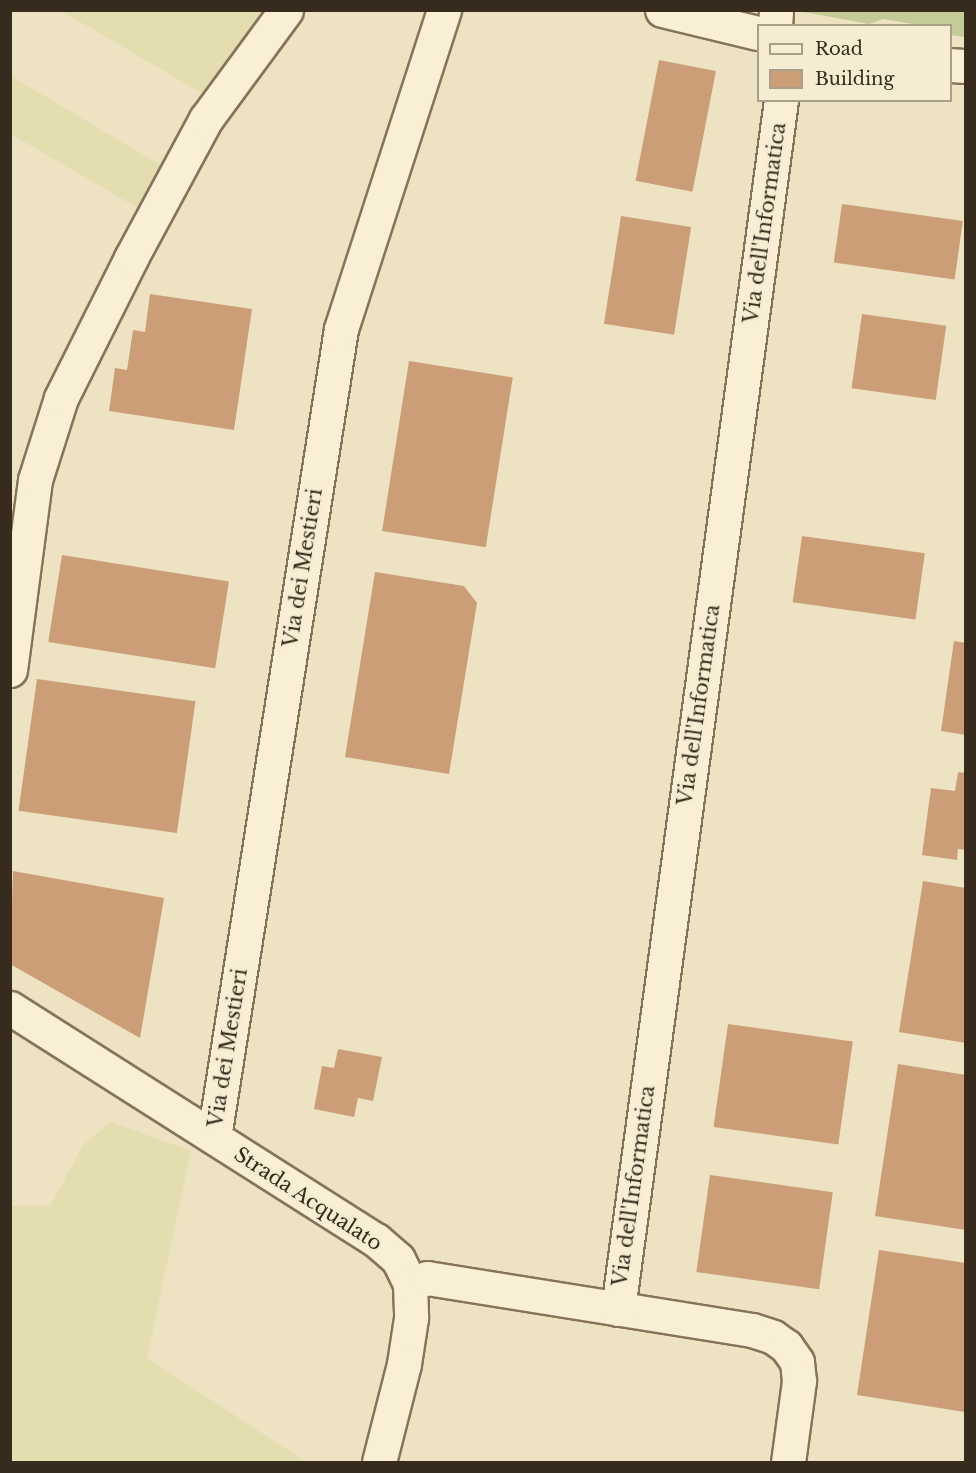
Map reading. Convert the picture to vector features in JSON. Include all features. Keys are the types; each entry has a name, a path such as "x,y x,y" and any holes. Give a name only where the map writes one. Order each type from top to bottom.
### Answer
{"street":[{"path":"10,670 35,480 61,398 131,258 206,119 286,10"},
{"name":"Via dei Mestieri","path":"214,1137 341,329 444,10"},
{"path":"662,10 757,33"},
{"name":"Via dell'Informatica","path":"618,1309 781,102"},
{"name":"Strada Acqualato","path":"10,1008 376,1240 398,1259 410,1284 411,1318 404,1364 379,1462"},
{"name":"Via dell'Informatica","path":"410,1284 427,1278 752,1330 773,1337 786,1346 797,1362 799,1381 788,1462"}],"shaded area":[{"path":"62,11 268,11 208,97"},
{"path":"11,76 167,169 143,211 11,134"},
{"path":"111,1122 191,1151 147,1358 306,1462 11,1462 11,1206 51,1205 83,1145"}],"green space":[{"path":"793,10 965,11 965,37 952,35 952,24 913,24 883,19 869,24"}],"building":[{"path":"659,60 716,71 692,192 636,181"},
{"path":"842,204 963,221 955,279 834,262"},
{"path":"621,216 691,227 674,335 604,324"},
{"path":"150,294 252,309 234,430 109,411 115,368 127,370 133,330 145,332"},
{"path":"862,314 946,326 936,400 852,388"},
{"path":"409,361 513,377 486,547 382,531"},
{"path":"802,536 925,553 915,620 793,602"},
{"path":"62,555 229,581 215,668 48,642"},
{"path":"375,572 464,586 477,603 449,774 345,757"},
{"path":"954,641 966,643 966,735 941,731"},
{"path":"37,679 195,701 177,833 18,811"},
{"path":"958,772 966,773 966,850 958,849 957,860 922,855 931,788 955,791"},
{"path":"13,871 164,898 140,1038 10,964"},
{"path":"923,881 966,888 966,1043 899,1032"},
{"path":"728,1024 853,1042 838,1145 714,1127"},
{"path":"338,1049 382,1057 373,1101 358,1098 354,1117 314,1109 322,1066 334,1068"},
{"path":"898,1064 966,1075 966,1230 875,1216"},
{"path":"710,1175 833,1192 819,1289 696,1272"},
{"path":"879,1250 966,1263 965,1412 857,1395"}]}
